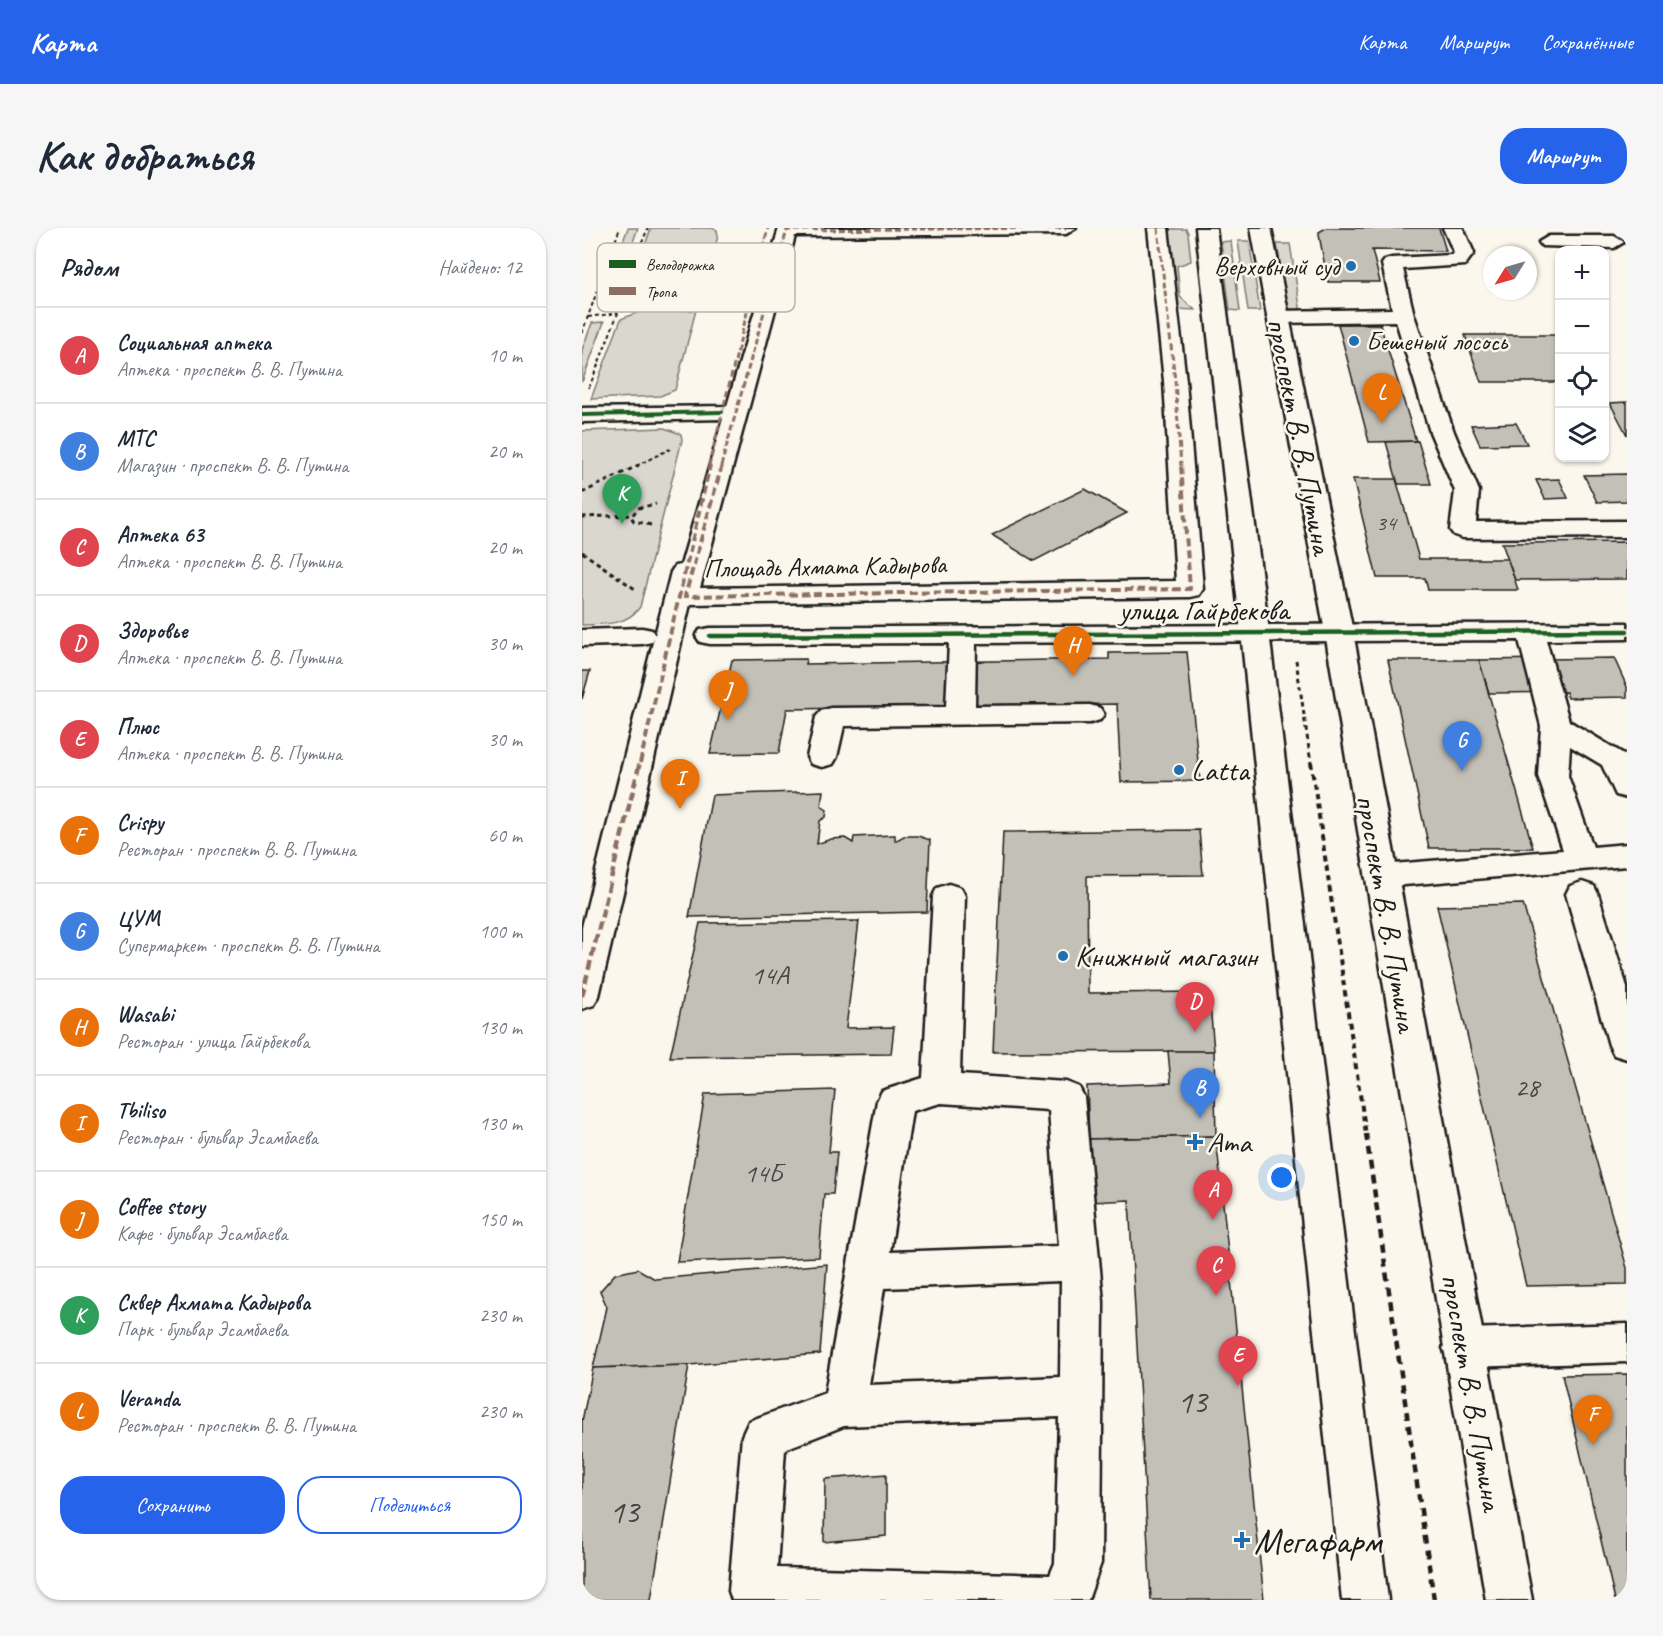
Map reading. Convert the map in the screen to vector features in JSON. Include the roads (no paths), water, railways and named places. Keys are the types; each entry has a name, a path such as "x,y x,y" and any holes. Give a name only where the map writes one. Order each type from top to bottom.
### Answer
{"street":[{"path":"764,243 768,228"},
{"name":"Площадь Ахмата Кадырова","path":"783,243 787,230 1066,228"},
{"name":"Площадь Ахмата Кадырова","path":"764,312 686,596 1190,589 1175,381 1158,228"},
{"name":"проспект В. В. Путина","path":"1206,228 1255,632 1365,1600"},
{"name":"проспект В. В. Путина","path":"1261,228 1339,632 1380,876 1509,1600"},
{"path":"1454,228 1464,253 1458,261 1392,264 1404,315 1442,432 1467,491 1463,530 1627,529"},
{"path":"1546,235 1621,248"},
{"path":"1546,235 1555,252"},
{"path":"582,996 747,312"},
{"path":"1277,317 1404,315"},
{"path":"582,415 722,412"},
{"path":"1530,631 1556,726 1553,776 1581,857"},
{"name":"улица Гайрбекова","path":"710,636 1627,631"},
{"path":"960,715 963,634"},
{"path":"582,638 642,636"},
{"path":"822,757 831,717 1090,714"},
{"path":"1556,726 1614,759 1627,789"},
{"path":"1380,876 1425,874 1581,857 1627,855"},
{"path":"1582,894 1627,1045"},
{"path":"942,1088 949,896"},
{"path":"844,1406 895,1101 942,1088 1066,1096 1083,1302 1078,1563 1065,1599 951,1598 752,1591 764,1436 844,1406 1081,1396"},
{"path":"866,1271 1080,1263"},
{"path":"1464,1348 1627,1343"}],"place":[{"name":"Верховный суд","path":"1351,266"},
{"name":"Бешеный лосось","path":"1354,341"},
{"name":"Veranda","path":"1382,423"},
{"name":"Сквер Ахмата Кадырова","path":"622,524"},
{"name":"Wasabi","path":"1073,676"},
{"name":"Coffee story","path":"728,720"},
{"name":"Latta","path":"1179,770"},
{"name":"ЦУМ","path":"1462,771"},
{"name":"Tbiliso","path":"680,809"},
{"name":"Книжный магазин","path":"1063,956"},
{"name":"Здоровье","path":"1195,1032"},
{"name":"МТС","path":"1200,1118"},
{"name":"Ата","path":"1195,1142"},
{"name":"Социальная аптека","path":"1213,1220"},
{"name":"Аптека 63","path":"1216,1296"},
{"name":"Плюс","path":"1238,1386"},
{"name":"Crispy","path":"1593,1445"},
{"name":"Мегафарм","path":"1242,1540"}]}
